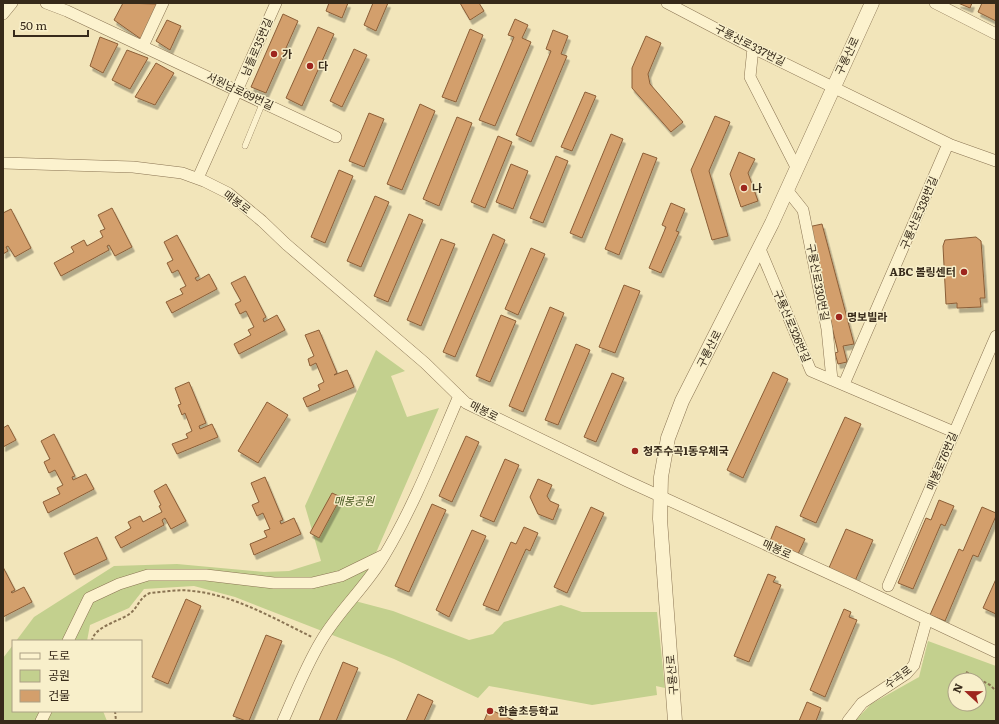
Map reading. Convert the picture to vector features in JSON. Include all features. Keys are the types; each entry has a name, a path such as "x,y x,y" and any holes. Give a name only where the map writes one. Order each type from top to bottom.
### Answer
{"street":[{"path":"3,14 12,3"},
{"name":"서원남로69번길","path":"46,3 143,46 336,137"},
{"path":"143,46 163,3"},
{"name":"남들로35번길","path":"198,178 276,3"},
{"name":"구룡산로337번길","path":"668,3 753,48 833,86"},
{"name":"구룡산로","path":"675,721 662,563 660,519 664,455 672,424 760,249 872,3"},
{"path":"935,3 996,34"},
{"path":"753,48 750,76 797,169"},
{"path":"833,86 948,144 996,161"},
{"name":"구룡산로338번길","path":"844,384 948,144"},
{"name":"매봉로","path":"3,163 133,167 182,173 198,178 228,193 262,221 286,244 425,363 466,403 661,496 996,652"},
{"name":"구룡산로330번길","path":"787,190 803,210 827,329 832,380"},
{"name":"구룡산로326번길","path":"760,249 811,371 954,432"},
{"name":"매봉로76번길","path":"888,586 996,336"},
{"path":"283,721 321,641 346,606 372,576 385,555 459,396"},
{"path":"68,640 89,598 119,584 148,575 206,575 274,583 312,583 341,576 385,555"},
{"name":"수곡로","path":"848,721 862,703 906,674 914,665 927,619"},
{"path":"41,721 46,712"}],"lane":[{"path":"245,146 263,102"}],"path":[{"path":"92,640 92,636 97,630 130,614 144,595 150,593 192,590 246,606 270,615 321,641"},
{"path":"987,683 996,691"}],"green space":[{"name":"매봉공원","path":"376,350 405,371 391,376 407,417 439,408 355,601 393,611 469,640 493,634 504,622 561,605 582,612 657,612 665,688 656,686 657,695 592,705 489,686 478,698 394,659 235,597 194,586 144,589 129,608 90,625 87,640 17,640 34,617 114,566 177,564 264,572 289,571 321,561 305,506"},
{"path":"928,641 996,666 996,721 855,721 871,704 919,677"},
{"path":"12,646 12,712 103,712 107,721 3,721 3,658"}],"building":[{"path":"123,3 157,4 141,39 114,20"},
{"path":"329,3 348,3 342,18 326,11"},
{"path":"373,3 388,3 376,31 364,25"},
{"path":"460,3 479,3 484,11 470,20"},
{"path":"958,3 972,3 970,8"},
{"path":"982,3 996,3 996,21 978,12"},
{"name":"가","path":"283,14 298,21 266,93 251,87"},
{"path":"515,19 528,25 522,38 531,42 495,126 479,120 514,37 508,35"},
{"path":"167,20 181,26 170,50 156,41"},
{"name":"다","path":"318,27 334,34 302,106 286,98"},
{"path":"470,29 483,35 456,102 442,97"},
{"path":"553,30 568,36 561,54 567,56 531,142 516,135 551,51 546,49"},
{"path":"646,36 661,43 648,74 650,84 683,122 671,132 632,88 632,68"},
{"path":"100,37 118,44 103,73 90,66"},
{"path":"354,49 367,55 342,107 330,101"},
{"path":"127,50 148,58 130,89 112,80"},
{"path":"156,63 174,73 155,105 135,97"},
{"path":"585,92 596,96 572,151 561,147"},
{"path":"420,104 435,111 402,190 387,184"},
{"path":"369,113 384,119 364,167 349,161"},
{"path":"715,116 730,122 709,171 728,236 712,240 691,170"},
{"path":"457,117 472,123 439,206 423,199"},
{"path":"611,134 623,139 582,238 570,233"},
{"path":"498,136 512,142 485,208 471,202"},
{"name":"나","path":"739,152 755,159 748,173 758,201 741,207 730,174"},
{"path":"643,153 657,158 619,255 605,249"},
{"path":"556,156 568,161 543,223 530,218"},
{"path":"511,164 528,171 513,209 496,202"},
{"path":"339,170 353,176 325,243 311,237"},
{"path":"375,196 389,202 361,267 347,261"},
{"path":"671,203 685,209 676,231 679,232 661,273 649,268 666,227 662,225"},
{"path":"112,208 132,247 115,256 109,245 107,246 109,250 61,276 54,263 74,252 71,247 84,240 87,246 103,237 100,231 105,229 98,215"},
{"path":"11,209 31,248 15,257 8,246 6,247 8,251 3,254 3,213"},
{"path":"409,214 423,220 388,302 374,296"},
{"name":"명보빌라","path":"822,224 854,344 843,346 847,362 838,364 835,353 838,352 808,227"},
{"path":"493,234 505,240 455,357 443,352"},
{"path":"177,235 199,276 195,278 197,281 209,274 217,289 172,313 166,302 183,294 180,289 186,286 178,270 172,273 167,263 173,260 164,242"},
{"name":"ABC 볼링센터","path":"976,237 981,241 985,298 980,298 981,307 957,308 957,303 946,304 943,246 945,240"},
{"path":"441,239 455,244 421,326 407,320"},
{"path":"531,248 545,254 518,315 505,309"},
{"path":"245,276 266,317 263,319 264,322 277,315 285,330 239,354 234,344 251,335 248,330 254,327 246,311 240,314 235,304 241,301 231,283"},
{"path":"624,285 640,291 615,353 599,347"},
{"path":"550,307 564,313 523,412 509,406"},
{"path":"501,315 516,321 490,382 476,376"},
{"path":"319,330 337,373 334,375 347,370 354,387 307,407 303,398 320,390 318,385 324,382 316,363 310,366 308,359 314,356 305,335"},
{"path":"576,344 590,350 558,425 545,420"},
{"path":"773,372 788,379 743,478 727,470"},
{"path":"612,373 624,378 596,442 584,437"},
{"path":"189,382 206,423 199,426 200,429 212,424 218,437 177,454 172,444 188,438 186,434 192,431 185,413 182,415 178,405 181,404 175,388"},
{"path":"267,402 288,415 258,463 238,451"},
{"path":"845,417 861,424 816,523 800,516"},
{"path":"8,425 16,440 3,447 3,428"},
{"path":"54,434 75,476 72,477 73,480 86,474 94,489 48,513 43,502 60,494 57,488 63,485 55,470 49,473 44,462 50,459 41,441"},
{"path":"466,436 479,442 452,502 439,496"},
{"path":"505,459 519,465 494,522 480,516"},
{"path":"265,477 283,520 280,521 281,524 294,518 301,534 254,555 250,544 267,537 264,531 270,529 263,513 257,516 252,505 259,502 251,483"},
{"path":"538,479 552,485 547,496 550,501 559,505 553,520 538,514 530,497"},
{"path":"166,484 186,521 171,529 165,518 162,520 164,525 121,548 115,537 131,528 128,522 140,516 143,522 162,512 159,506 161,505 154,491"},
{"path":"332,493 341,497 319,538 310,533"},
{"path":"939,500 954,506 945,526 941,524 913,589 898,583 926,518 931,520"},
{"path":"432,504 446,510 409,592 395,586"},
{"path":"591,507 604,513 567,593 554,587"},
{"path":"982,507 996,513 996,516 978,557 973,555 945,621 930,615 959,549 963,551"},
{"path":"776,526 805,539 798,554 770,541"},
{"path":"524,527 538,533 530,551 526,549 498,611 483,605 511,542 516,544"},
{"path":"846,529 873,540 855,581 828,570"},
{"path":"472,530 486,536 449,617 436,610"},
{"path":"97,537 107,559 74,575 64,553"},
{"path":"3,567 15,590 11,592 12,593 24,587 32,602 3,617"},
{"path":"768,574 776,577 773,582 781,585 749,662 734,656"},
{"path":"996,579 996,614 983,608"},
{"path":"186,599 201,606 168,684 152,677"},
{"path":"844,609 851,612 849,617 857,620 825,697 810,690"},
{"path":"266,635 282,641 249,721 246,721 233,716"},
{"path":"343,662 358,668 336,721 319,721"},
{"path":"418,694 433,701 424,721 406,721"},
{"path":"807,702 821,708 816,721 799,721"},
{"path":"489,709 515,721 484,721"}],"place":[{"name":"가","path":"274,54"},
{"name":"다","path":"310,66"},
{"name":"나","path":"744,188"},
{"name":"ABC 볼링센터","path":"964,272"},
{"name":"명보빌라","path":"839,317"},
{"name":"청주수곡1동우체국","path":"635,451"},
{"name":"한솔초등학교","path":"490,711"}]}
